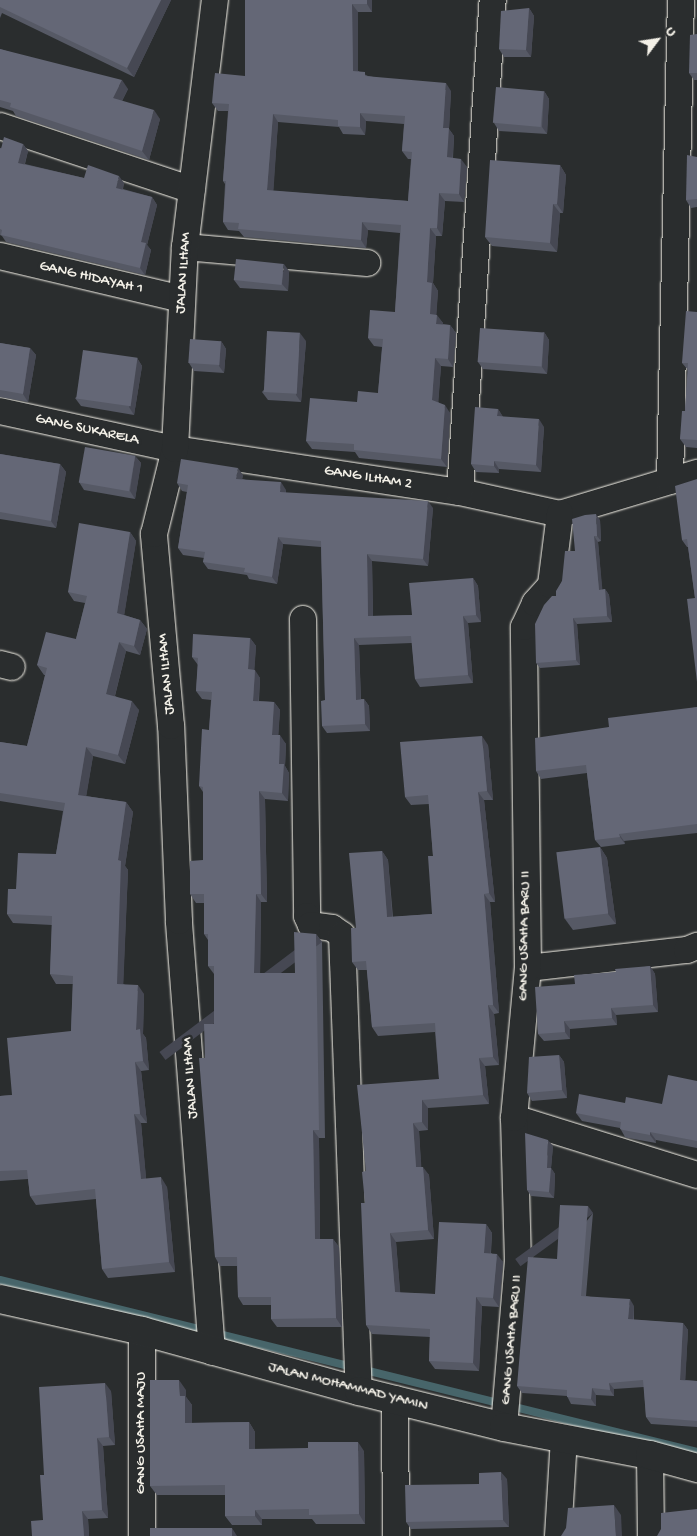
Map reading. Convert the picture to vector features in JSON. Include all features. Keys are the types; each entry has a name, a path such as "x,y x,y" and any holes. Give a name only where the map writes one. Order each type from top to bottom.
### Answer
{"street":[{"name":"JALAN ILHAM","path":"212,1352 179,921 171,726 154,534 175,449 185,247 215,0"},
{"path":"460,492 493,0"},
{"path":"670,481 681,0"},
{"path":"0,126 192,190"},
{"path":"185,247 367,263"},
{"name":"GANG HIDAYAH 1","path":"0,256 182,299"},
{"name":"GANG SUKARELA","path":"0,411 175,449"},
{"name":"GANG ILHAM 2","path":"175,449 460,492 560,514"},
{"path":"560,514 697,473"},
{"name":"GANG USAHA BARU II","path":"504,1427 518,1262 514,1118 528,968 524,627 535,602 551,585 560,514"},
{"path":"303,618 308,916 311,925 332,928 342,935 359,1391"},
{"path":"528,968 687,950 697,946"},
{"path":"514,1118 697,1175"},
{"name":"JALAN MOHAMMAD YAMIN","path":"0,1299 142,1331 212,1352 359,1391 504,1427 650,1455 697,1468"},
{"name":"GANG USAHA MAJU","path":"142,1331 142,1536"},
{"path":"395,1399 396,1536"},
{"path":"558,1536 564,1438"},
{"path":"650,1455 651,1536"}],"building":[{"path":"0,0 161,0 127,68 0,7"},
{"path":"245,0 367,0 367,4 352,4 353,71 365,72 365,76 446,83 443,128 449,128 447,157 461,159 459,194 439,193 437,228 430,228 427,282 432,283 430,314 437,315 436,324 450,325 448,359 435,358 432,400 445,405 441,459 354,450 354,444 306,441 310,398 357,402 358,391 378,393 383,339 368,338 370,310 395,312 401,225 362,222 361,240 238,229 239,223 223,222 226,181 223,181 229,104 212,103 215,73 245,76","holes":["360,113 405,116 402,151 412,152 408,201 267,190 273,114 338,120 338,126 360,127"]},
{"path":"529,8 526,50 499,49 501,11"},
{"path":"697,34 697,73 689,73 690,35"},
{"path":"0,49 122,80 113,98 154,110 142,151 10,107 11,103 0,100"},
{"path":"496,87 544,91 541,127 493,123"},
{"path":"4,137 23,144 18,163 84,178 88,165 119,176 116,188 152,197 141,242 146,243 140,268 1,235 0,148"},
{"path":"687,155 697,157 697,199 686,200"},
{"path":"490,160 560,165 557,204 553,204 550,243 485,237"},
{"path":"236,259 284,264 282,285 234,280"},
{"path":"686,311 697,312 697,440 680,439 682,411 685,411 688,363 682,363"},
{"path":"480,328 544,332 541,366 478,362"},
{"path":"267,331 300,333 297,394 264,392"},
{"path":"190,339 221,341 219,365 188,363"},
{"path":"0,343 30,348 23,394 0,390"},
{"path":"83,350 137,358 131,406 76,399"},
{"path":"475,407 498,409 497,416 539,419 536,465 494,461 494,466 471,464"},
{"path":"85,447 135,456 129,491 79,482"},
{"path":"0,454 60,464 51,521 0,512"},
{"path":"181,459 238,468 236,479 281,482 280,492 428,501 423,559 367,554 368,616 412,615 409,583 473,578 476,615 463,616 468,675 415,679 411,636 354,638 356,700 364,699 365,724 322,726 321,701 325,700 321,541 278,537 272,577 244,572 245,568 203,562 205,552 178,548 188,485 177,483"},
{"path":"697,479 697,682 687,599 695,598 687,539 682,540 675,486"},
{"path":"596,514 597,536 594,536 599,590 605,589 607,616 573,618 576,660 536,663 535,624 544,605 552,596 556,596 556,591 562,581 565,551 575,551 572,519"},
{"path":"79,523 130,532 117,613 140,620 134,646 119,642 106,694 132,701 118,755 86,747 78,795 126,802 118,860 121,861 117,984 138,985 136,1030 140,1029 143,1061 135,1062 140,1114 134,1114 141,1179 161,1177 169,1262 102,1269 95,1189 30,1196 27,1170 0,1171 0,1096 12,1095 7,1038 71,1031 73,976 50,974 52,916 7,914 8,889 16,889 18,853 56,854 65,803 0,793 0,742 27,746 47,668 37,665 46,632 76,639 87,596 68,592"},
{"path":"193,634 250,638 248,669 255,670 253,701 274,702 272,735 280,735 279,764 284,764 282,793 259,791 261,894 256,894 254,973 295,973 294,932 316,934 319,1130 313,1130 315,1239 333,1239 336,1318 271,1319 271,1297 238,1297 237,1257 215,1257 199,1058 205,1058 204,1024 214,1024 214,966 208,966 208,934 204,934 204,894 190,894 190,861 203,860 203,787 199,786 202,729 209,730 212,692 196,691 198,658 192,657"},
{"path":"697,707 697,824 619,834 620,837 595,840 586,765 536,771 535,738 609,727 608,718"},
{"path":"482,736 487,791 478,792 489,893 484,894 493,1005 488,1005 493,1057 479,1058 483,1095 422,1100 422,1122 413,1123 416,1167 423,1167 428,1230 390,1233 395,1292 435,1294 439,1222 486,1224 484,1253 497,1254 493,1298 476,1297 473,1363 429,1361 430,1329 366,1325 361,1203 365,1203 362,1172 366,1171 357,1085 439,1079 435,1023 372,1027 366,961 352,962 351,928 356,928 349,853 382,851 387,917 432,914 428,856 433,856 428,795 405,797 400,742"},
{"path":"600,847 608,914 564,919 556,852"},
{"path":"650,966 653,1005 611,1008 612,1018 564,1021 565,1032 538,1034 535,987 575,984 574,975 616,972 615,969"},
{"path":"559,1055 562,1090 527,1093 529,1057"},
{"path":"668,1075 697,1081 697,1141 650,1132 650,1135 623,1130 620,1129 621,1122 576,1113 579,1094 625,1103 626,1097 662,1104"},
{"path":"525,1133 548,1140 547,1168 551,1168 549,1192 527,1190"},
{"path":"560,1205 588,1206 581,1296 630,1299 628,1319 683,1323 680,1380 697,1381 697,1421 646,1417 643,1380 609,1383 610,1390 592,1388 591,1399 567,1397 567,1390 517,1386 528,1257 557,1259"},
{"path":"150,1380 179,1380 180,1396 185,1396 185,1423 249,1422 249,1449 308,1448 308,1442 358,1442 359,1514 309,1515 309,1509 255,1510 255,1516 225,1516 225,1485 150,1486"},
{"path":"105,1383 109,1437 97,1438 102,1510 82,1511 84,1536 32,1536 31,1521 43,1520 40,1475 44,1475 39,1387"},
{"path":"501,1472 503,1520 406,1522 405,1485 479,1484 479,1473"},
{"path":"614,1505 616,1536 561,1536 566,1528 568,1508"},
{"path":"697,1509 697,1536 657,1536 661,1529 661,1513"},
{"path":"150,1528 232,1528 232,1536 150,1536"}],"waterway":[{"path":"0,1280 697,1452"}]}
